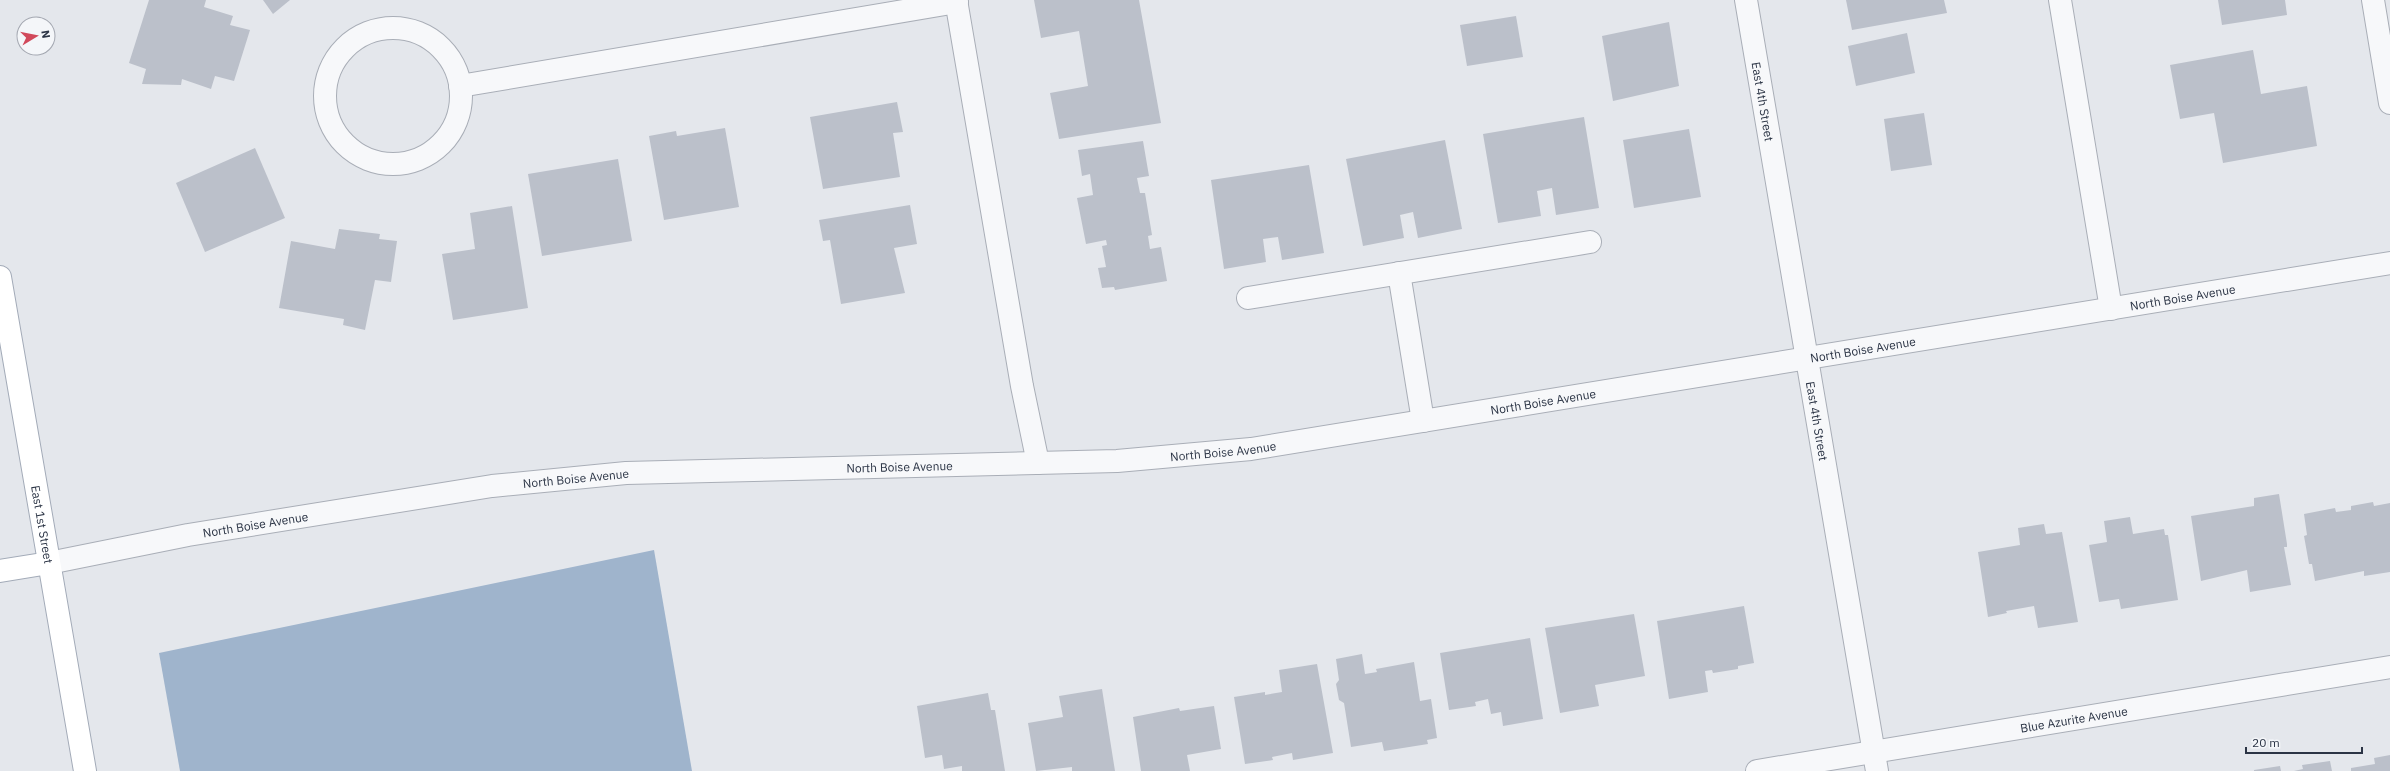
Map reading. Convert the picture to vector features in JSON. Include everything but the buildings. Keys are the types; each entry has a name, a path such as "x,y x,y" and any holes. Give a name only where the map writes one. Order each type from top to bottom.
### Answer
{"main road":[{"name":"East 1st Street","path":"0,277 3,318 49,563 85,771"},
{"path":"0,571 49,563"}],"street":[{"name":"East 4th Street","path":"1746,0 1806,359 1876,761"},
{"path":"2060,0 2112,309"},
{"path":"2372,0 2390,103"},
{"path":"460,86 956,1 1022,386 1038,463"},
{"path":"386,29 411,31 434,42 451,61 460,86 459,111 455,123 445,140 430,153 419,159 394,164 369,160 347,146 332,125 325,100 329,75 341,52 361,36 386,29"},
{"path":"1248,298 1590,242"},
{"name":"North Boise Avenue","path":"49,563 188,534 492,486 626,473 1117,462 1251,449 2390,263"},
{"path":"1399,273 1423,421"},
{"name":"Blue Azurite Avenue","path":"1757,771 1876,761 2390,667"}],"water":[{"path":"654,550 692,771 180,771 159,653"}]}
